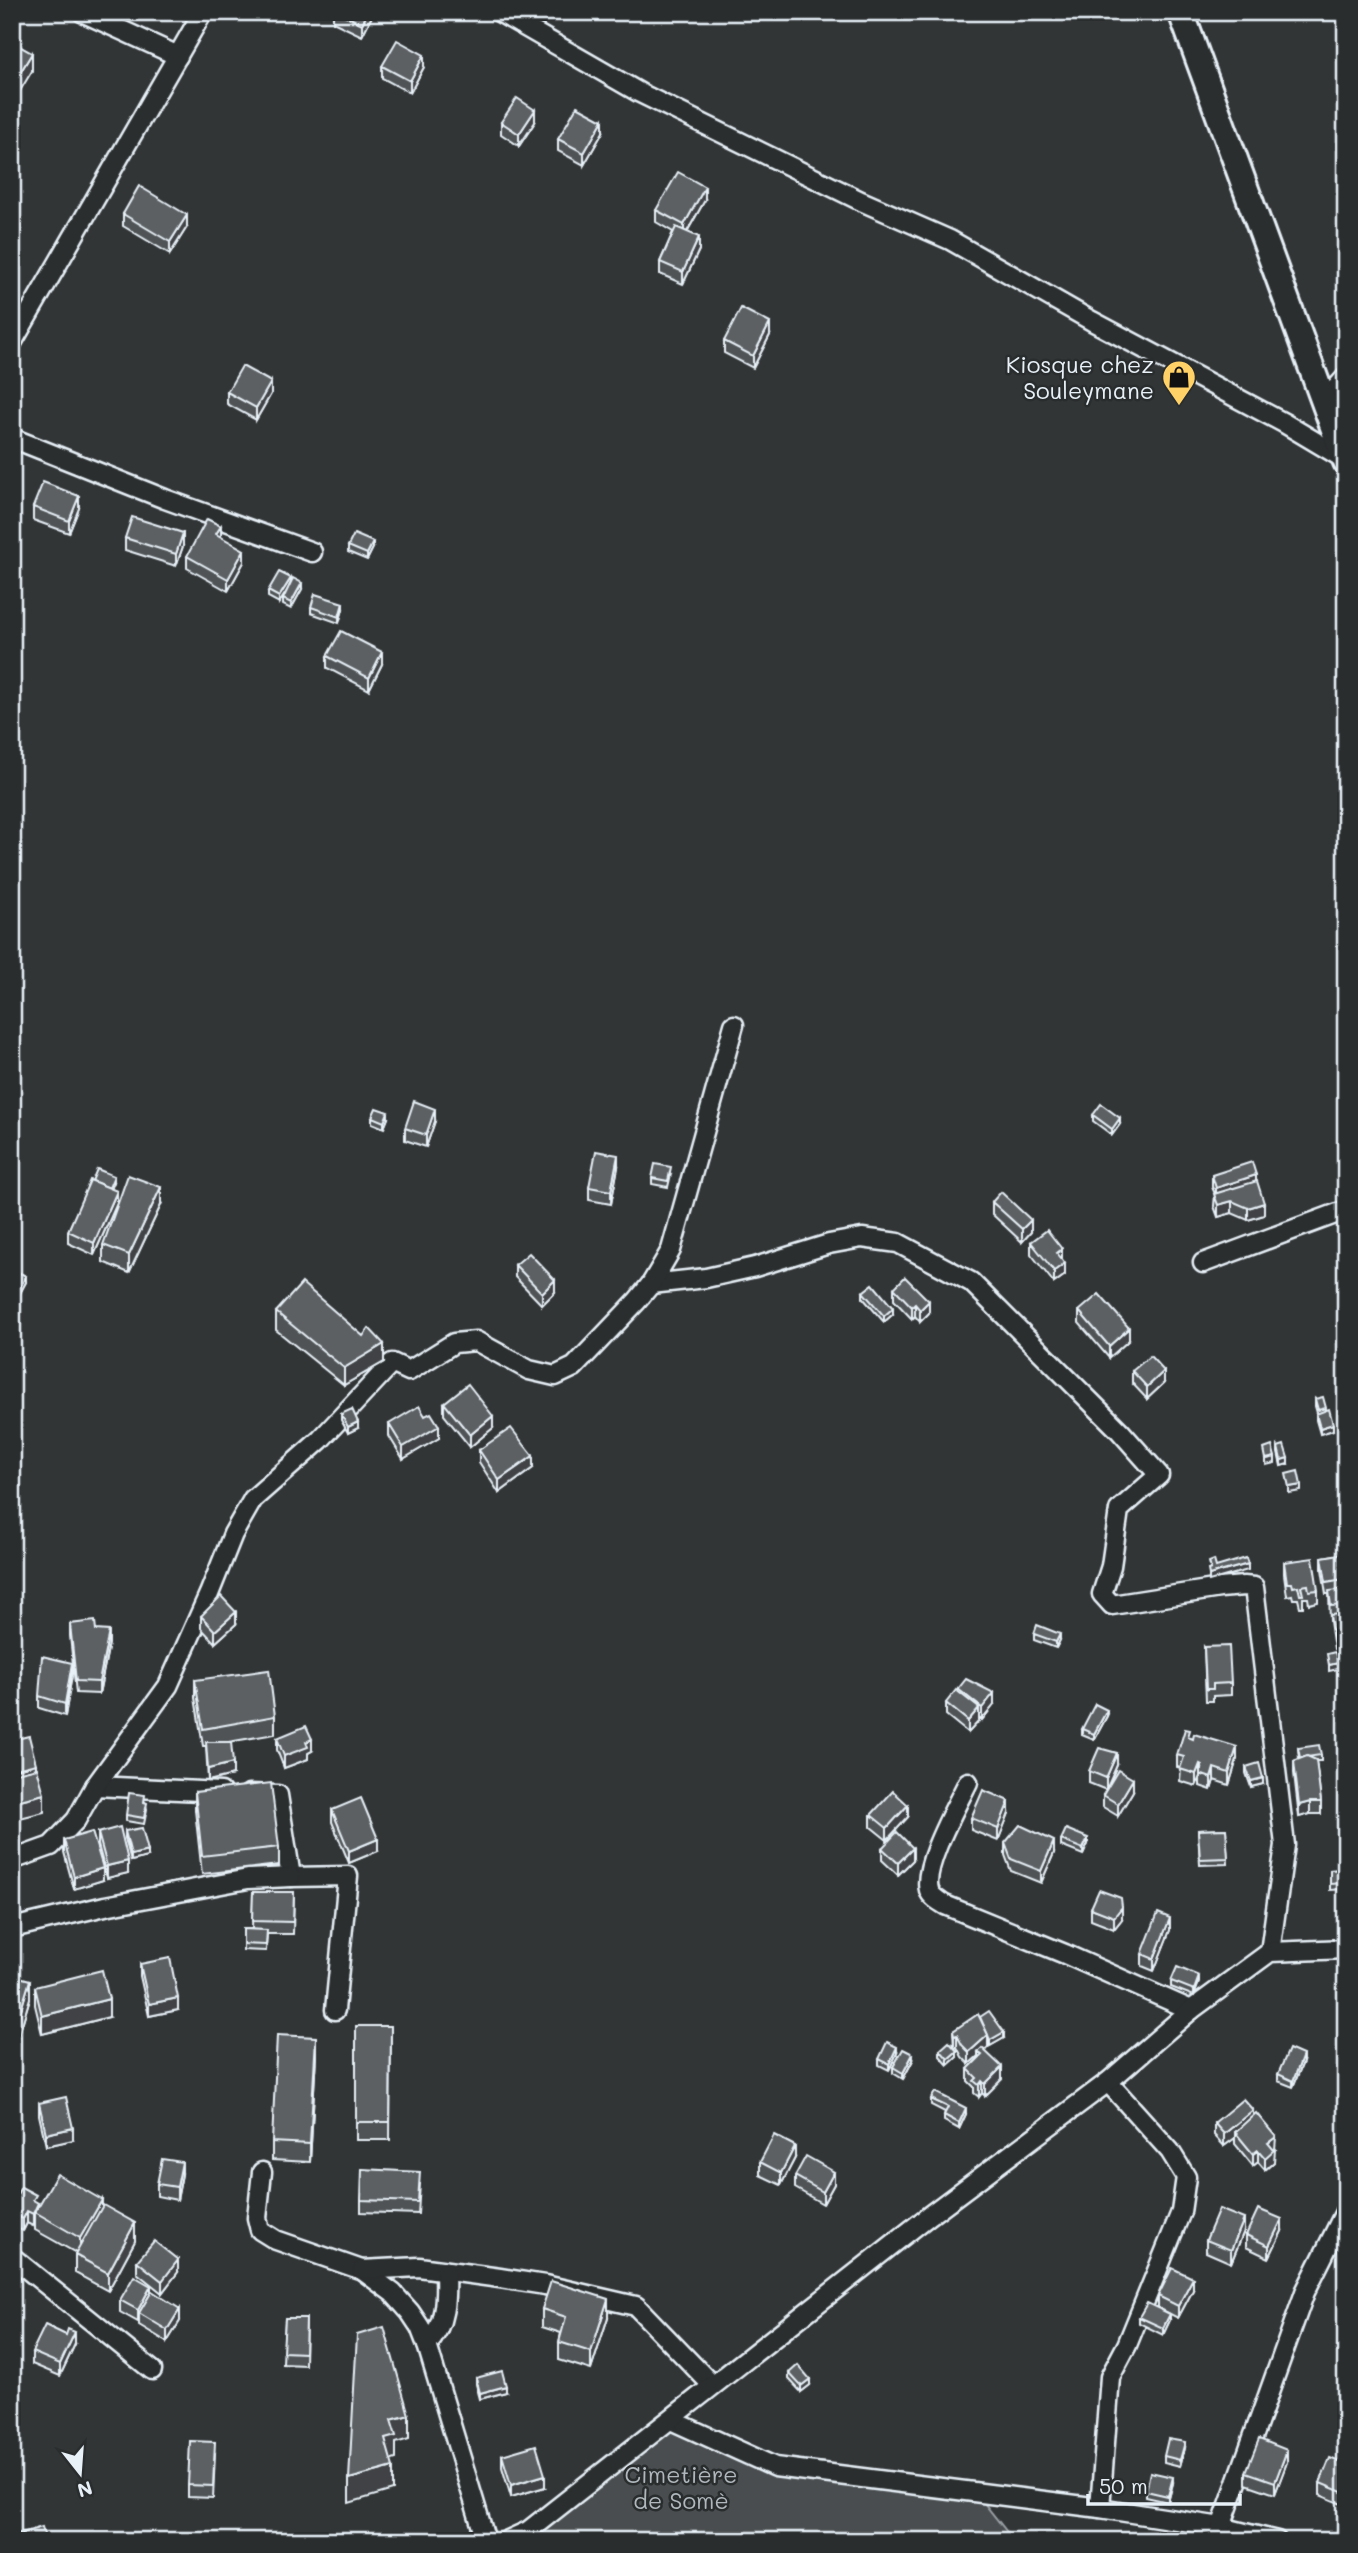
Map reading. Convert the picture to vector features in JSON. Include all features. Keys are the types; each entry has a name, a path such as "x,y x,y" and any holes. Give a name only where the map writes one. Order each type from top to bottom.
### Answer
{"street":[{"path":"82,12 178,56"},
{"path":"12,342 202,12"},
{"path":"499,12 640,93 861,201 950,240 1092,321 1284,423 1345,461"},
{"path":"1181,12 1345,461"},
{"path":"1324,402 1346,377"},
{"path":"12,438 165,499 312,552"},
{"path":"12,1860 51,1846 76,1820 95,1787 168,1686 233,1534 253,1499 320,1440 391,1363 409,1371 454,1343 475,1341 529,1370 555,1376 575,1367 651,1284 671,1250 734,1026"},
{"path":"1203,1262 1346,1210"},
{"path":"651,1284 706,1278 755,1267 829,1244 862,1238 898,1243 971,1282 1120,1431 1158,1475 1119,1510 1111,1566 1102,1594 1112,1605 1220,1588 1254,1587 1284,1845 1270,1952"},
{"path":"968,1782 931,1863 929,1891 934,1897 945,1905 1191,2010"},
{"path":"95,1787 278,1795 291,1877"},
{"path":"12,1928 105,1906 248,1879 348,1876 335,2010"},
{"path":"506,2541 528,2531 930,2215 1108,2082 1191,2010 1270,1952 1346,1949"},
{"path":"1100,2508 1110,2377 1127,2345 1181,2212 1186,2177 1170,2151 1108,2082"},
{"path":"262,2172 257,2218 260,2230 276,2240 362,2270 393,2293 420,2327 486,2541"},
{"path":"1222,2527 1305,2292 1346,2210"},
{"path":"12,2257 152,2370"},
{"path":"362,2270 419,2267 545,2285 636,2306 712,2385"},
{"path":"427,2345 435,2337 442,2323 445,2271"},
{"path":"671,2420 775,2467 1100,2508 1222,2527 1276,2541"}],"green space":[{"name":"Cimetière de Somè","path":"673,2425 775,2470 980,2498 1014,2541 532,2541"}],"building":[{"path":"338,12 368,12 362,24"},
{"path":"397,40 424,55 410,81 382,66"},
{"path":"12,42 32,53 12,86"},
{"path":"517,98 535,110 519,134 501,122"},
{"path":"577,106 603,120 584,153 558,139"},
{"path":"678,172 705,187 684,225 656,210"},
{"path":"139,186 187,215 170,242 123,214"},
{"path":"676,227 699,237 683,272 660,262"},
{"path":"741,308 770,323 753,356 724,341"},
{"path":"242,366 271,382 256,408 227,392"},
{"path":"43,482 79,496 69,521 33,507"},
{"path":"132,517 183,533 176,554 125,538"},
{"path":"207,519 221,526 216,534 244,550 228,579 187,556"},
{"path":"354,534 373,542 367,554 348,546"},
{"path":"279,572 291,578 279,597 268,591"},
{"path":"293,578 302,583 291,603 283,599"},
{"path":"315,594 343,603 339,617 311,607"},
{"path":"341,631 382,652 369,678 327,656"},
{"path":"414,1101 435,1109 426,1135 405,1128"},
{"path":"1101,1104 1120,1118 1112,1129 1093,1115"},
{"path":"376,1108 388,1112 384,1122 372,1117"},
{"path":"596,1151 618,1155 611,1191 589,1187"},
{"path":"1252,1162 1256,1175 1216,1188 1212,1175"},
{"path":"655,1164 671,1167 668,1181 652,1178"},
{"path":"97,1169 114,1176 109,1188 92,1181"},
{"path":"128,1175 161,1187 129,1255 103,1245"},
{"path":"90,1180 117,1191 94,1243 68,1231"},
{"path":"1257,1181 1264,1203 1248,1208 1232,1201 1218,1205 1214,1194"},
{"path":"1001,1192 1031,1220 1022,1229 992,1202"},
{"path":"1047,1230 1062,1249 1057,1253 1065,1263 1054,1271 1031,1242"},
{"path":"529,1253 555,1280 542,1293 515,1265"},
{"path":"12,1269 26,1276 19,1289 12,1286"},
{"path":"905,1277 929,1301 920,1310 915,1304 912,1307 894,1288"},
{"path":"302,1283 363,1336 369,1328 384,1344 344,1368 276,1312"},
{"path":"873,1284 893,1308 884,1316 863,1292"},
{"path":"1099,1294 1129,1328 1109,1346 1079,1311"},
{"path":"1150,1356 1164,1371 1147,1387 1132,1371"},
{"path":"468,1384 493,1416 470,1435 444,1403"},
{"path":"1323,1397 1326,1408 1318,1410 1315,1399"},
{"path":"419,1406 425,1416 431,1413 439,1426 403,1447 389,1424"},
{"path":"352,1409 358,1422 348,1427 341,1414"},
{"path":"1329,1409 1333,1424 1320,1428 1316,1414"},
{"path":"511,1428 533,1456 499,1480 479,1450"},
{"path":"1284,1445 1288,1458 1281,1460 1278,1447"},
{"path":"1272,1446 1275,1457 1266,1459 1264,1449"},
{"path":"1298,1471 1301,1485 1289,1487 1286,1474"},
{"path":"1346,1553 1346,1587 1344,1579 1326,1582 1322,1557"},
{"path":"1246,1558 1248,1564 1209,1575 1209,1562 1214,1560 1216,1567"},
{"path":"1313,1558 1318,1590 1309,1591 1308,1585 1301,1586 1303,1595 1300,1595 1298,1586 1293,1587 1292,1583 1287,1583 1284,1562"},
{"path":"1346,1589 1346,1605 1331,1606 1329,1591"},
{"path":"221,1596 236,1612 215,1631 201,1616"},
{"path":"1346,1613 1346,1641 1334,1643 1330,1615"},
{"path":"95,1621 96,1630 109,1631 99,1682 76,1681 70,1624"},
{"path":"1037,1625 1060,1634 1056,1642 1034,1634"},
{"path":"1229,1646 1231,1683 1213,1684 1213,1689 1206,1689 1204,1647"},
{"path":"1335,1652 1338,1663 1329,1665 1327,1654"},
{"path":"42,1656 72,1663 65,1704 39,1696"},
{"path":"269,1670 275,1716 203,1729 195,1680"},
{"path":"966,1679 994,1693 982,1708 958,1689"},
{"path":"956,1690 979,1708 968,1721 946,1703"},
{"path":"1095,1704 1107,1710 1094,1734 1082,1729"},
{"path":"306,1726 312,1739 306,1742 308,1747 284,1756 277,1738"},
{"path":"1185,1729 1190,1730 1188,1737 1193,1739 1194,1734 1237,1747 1229,1773 1214,1768 1211,1778 1200,1774 1200,1764 1196,1774 1180,1769 1184,1757 1177,1755"},
{"path":"29,1736 36,1764 12,1770 12,1740"},
{"path":"206,1742 231,1742 233,1763 208,1769"},
{"path":"1319,1745 1321,1755 1300,1758 1298,1748"},
{"path":"1099,1748 1117,1753 1106,1778 1089,1771"},
{"path":"1307,1756 1316,1760 1321,1802 1299,1805 1294,1761"},
{"path":"1259,1763 1263,1778 1251,1781 1246,1767"},
{"path":"37,1768 44,1794 12,1802 12,1774"},
{"path":"1118,1770 1133,1779 1118,1804 1103,1795"},
{"path":"271,1783 279,1847 202,1856 195,1792"},
{"path":"983,1790 1009,1801 998,1829 971,1818"},
{"path":"893,1791 908,1805 887,1828 871,1815"},
{"path":"129,1793 145,1795 144,1802 147,1803 144,1818 126,1815"},
{"path":"361,1798 378,1839 349,1851 332,1810"},
{"path":"1020,1825 1054,1841 1041,1871 1011,1859 1005,1843"},
{"path":"120,1827 128,1861 107,1866 98,1833"},
{"path":"142,1828 148,1851 131,1855 125,1831"},
{"path":"1066,1829 1088,1838 1083,1849 1061,1840"},
{"path":"1226,1829 1228,1858 1200,1859 1198,1830"},
{"path":"92,1832 103,1868 74,1877 64,1840"},
{"path":"897,1832 913,1848 898,1863 882,1848"},
{"path":"1346,1869 1346,1883 1330,1884 1330,1870"},
{"path":"1099,1890 1121,1898 1122,1907 1114,1917 1091,1908"},
{"path":"253,1892 294,1892 293,1922 252,1921"},
{"path":"1158,1913 1170,1918 1154,1959 1142,1954"},
{"path":"243,1929 267,1930 266,1945 243,1944"},
{"path":"170,1958 178,1998 149,2004 140,1964"},
{"path":"1177,1967 1199,1976 1194,1990 1171,1981"},
{"path":"102,1970 109,1999 42,2016 35,1987"},
{"path":"12,1975 30,1980 16,2026 12,2025"},
{"path":"989,2011 1004,2032 990,2040 980,2017"},
{"path":"978,2014 988,2035 969,2052 957,2035 954,2036 953,2031"},
{"path":"356,2026 391,2026 390,2122 356,2122"},
{"path":"277,2035 316,2037 310,2144 272,2142"},
{"path":"887,2042 897,2047 889,2064 879,2059"},
{"path":"949,2042 957,2051 948,2059 940,2050"},
{"path":"982,2048 1002,2067 985,2084 982,2081 979,2085 974,2081 977,2078 968,2069 982,2055 978,2052"},
{"path":"903,2049 913,2054 903,2073 893,2067"},
{"path":"1289,2049 1303,2055 1293,2081 1278,2074"},
{"path":"935,2092 966,2108 959,2123 944,2115 948,2107 931,2099"},
{"path":"66,2097 73,2128 46,2134 39,2103"},
{"path":"1243,2099 1253,2110 1224,2134 1214,2123"},
{"path":"1256,2113 1276,2137 1268,2143 1274,2150 1265,2158 1258,2150 1253,2154 1235,2132"},
{"path":"774,2135 795,2146 781,2173 760,2162"},
{"path":"806,2156 834,2172 823,2192 795,2176"},
{"path":"162,2159 182,2162 177,2187 157,2184"},
{"path":"362,2169 420,2172 418,2202 361,2200"},
{"path":"57,2174 102,2200 80,2238 35,2212"},
{"path":"21,2187 36,2195 33,2200 38,2203 33,2214 27,2211 23,2219 12,2214 12,2203"},
{"path":"103,2205 135,2223 108,2273 75,2255"},
{"path":"1219,2209 1244,2219 1231,2250 1206,2240"},
{"path":"1258,2209 1282,2219 1269,2246 1246,2235"},
{"path":"154,2241 178,2260 162,2281 137,2261"},
{"path":"1172,2268 1193,2278 1178,2306 1158,2296"},
{"path":"134,2276 151,2286 138,2310 120,2300"},
{"path":"551,2281 608,2299 591,2352 559,2342 566,2317 542,2309"},
{"path":"152,2291 180,2309 167,2330 139,2313"},
{"path":"1147,2303 1170,2314 1163,2328 1139,2317"},
{"path":"285,2318 306,2318 305,2353 283,2352"},
{"path":"45,2325 66,2335 68,2329 75,2332 60,2364 32,2352"},
{"path":"384,2327 409,2415 391,2420 396,2436 385,2439 393,2467 349,2479 357,2335"},
{"path":"798,2365 810,2379 801,2386 789,2373"},
{"path":"502,2371 506,2386 480,2393 476,2378"},
{"path":"1168,2439 1185,2442 1180,2460 1164,2456"},
{"path":"1259,2439 1287,2450 1275,2482 1246,2472"},
{"path":"190,2441 215,2442 213,2486 188,2485"},
{"path":"536,2445 545,2475 511,2485 502,2455"},
{"path":"1330,2458 1346,2465 1344,2493 1320,2483"},
{"path":"1150,2472 1173,2477 1168,2496 1146,2491"},
{"path":"42,2527 45,2538 25,2541 22,2533"},
{"path":"20,2533 22,2541 12,2541 12,2535"}],"place":[{"name":"Kiosque chez Souleymane","path":"1179,407"}]}
